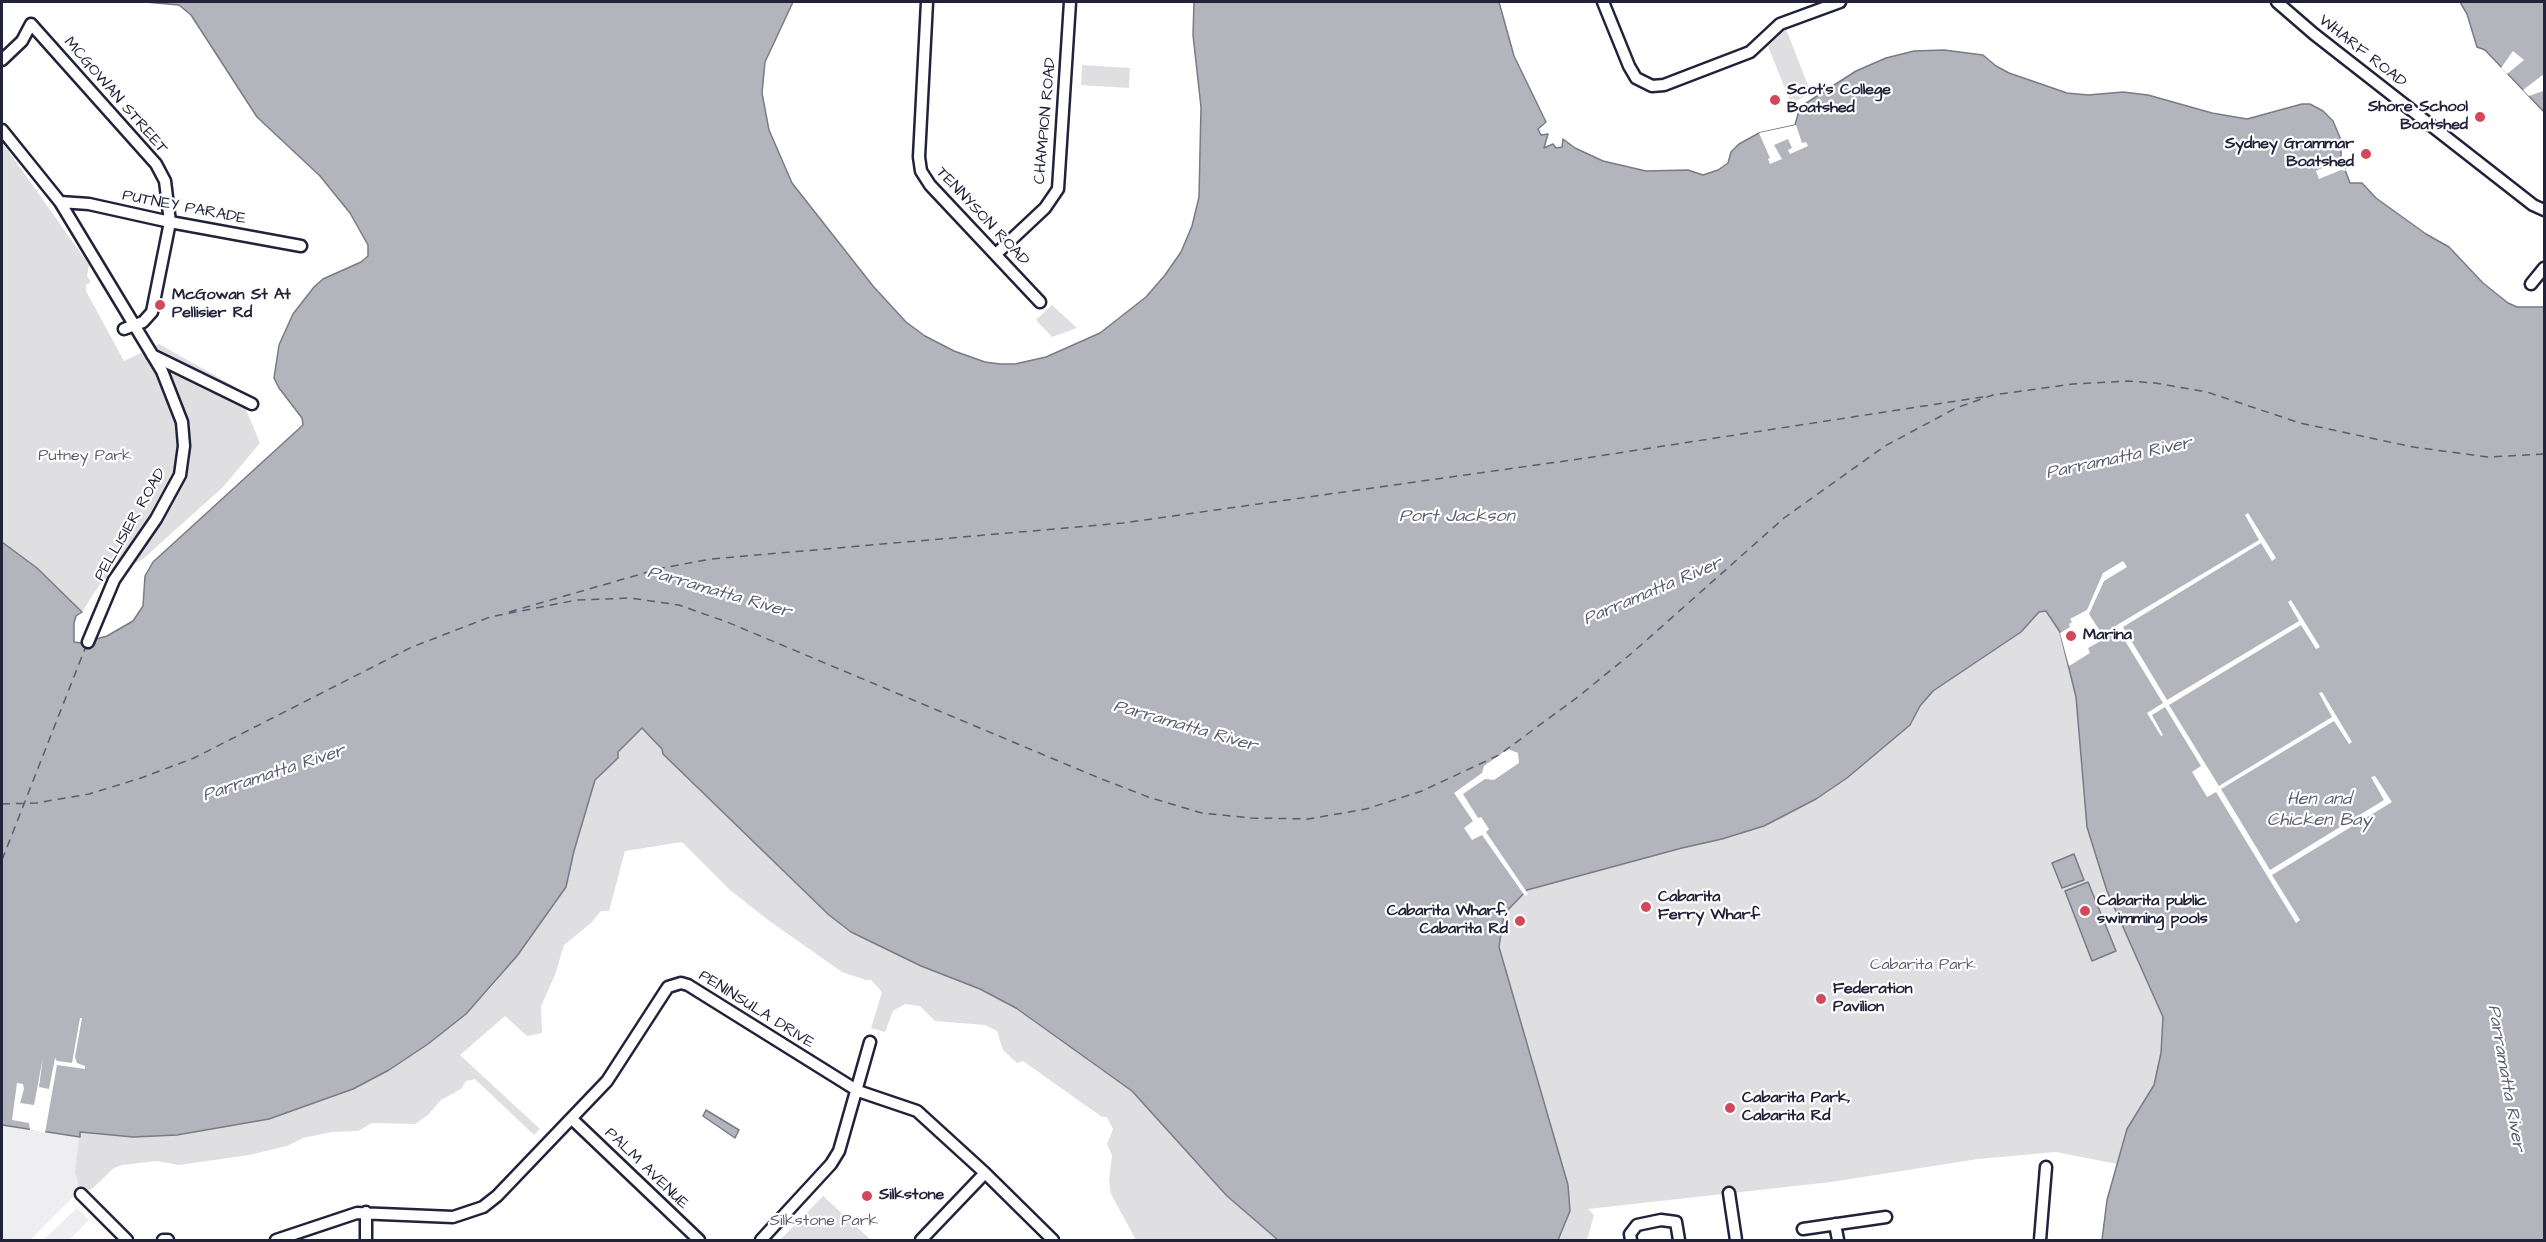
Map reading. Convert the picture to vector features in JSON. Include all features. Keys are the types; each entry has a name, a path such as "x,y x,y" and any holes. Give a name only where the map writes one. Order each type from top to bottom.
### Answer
{"street":[{"name":"TENNYSON ROAD","path":"927,2 919,157 921,171 930,185 1040,302"},
{"name":"CHAMPION ROAD","path":"996,254 1045,208 1058,189 1070,2"},
{"path":"1603,2 1629,66 1636,78 1652,86 1664,84 1750,52 1780,24 1840,2"},
{"name":"WHARF ROAD","path":"2277,2 2314,34 2533,205 2544,210"},
{"name":"MCGOWAN STREET","path":"2,60 22,41 31,24 156,164 165,181 170,222 152,312 148,319 129,328"},
{"name":"PELLISIER ROAD","path":"2,130 60,202 129,328 151,354 162,372 182,422 184,446 180,475 156,519 114,580 88,642"},
{"name":"PUTNEY PARADE","path":"60,202 88,204 301,246"},
{"path":"2532,284 2544,268"},
{"path":"151,354 252,404"},
{"name":"PENINSULA DRIVE","path":"276,1240 348,1215 366,1212 445,1218 476,1210 497,1196 572,1119 616,1068 668,987 681,983 687,984 858,1091 917,1111 985,1173 1053,1240"},
{"path":"760,1240 831,1164 839,1151 858,1091 870,1042"},
{"name":"PALM AVENUE","path":"572,1119 699,1240"},
{"path":"2040,1240 2046,1167"},
{"path":"921,1240 985,1173"},
{"path":"1730,1193 1736,1240"},
{"path":"81,1194 127,1240"},
{"path":"366,1212 366,1240"},
{"path":"1803,1229 1886,1217"},
{"path":"1631,1240 1630,1234 1637,1225 1662,1220 1676,1222 1679,1240"},
{"path":"1835,1224 1838,1240"},
{"path":"163,1240 168,1240"}],"shaded area":[{"path":"2,1125 80,1137 75,1172 85,1185 30,1240 2,1240"},
{"path":"77,1208 89,1220 69,1240 43,1240"}],"green space":[{"path":"1786,29 1811,93 1791,104 1768,46"},
{"path":"1082,65 1130,68 1129,88 1081,85"},
{"name":"Putney Park","path":"2,142 89,265 87,276 91,282 86,285 86,291 124,361 159,344 237,388 260,443 223,487 143,559 100,584 82,612 37,568 2,542"},
{"path":"1052,305 1077,328 1052,337 1036,320"},
{"name":"Cabarita Park","path":"2046,611 2060,632 2076,697 2087,827 2163,1017 2161,1053 2154,1085 2127,1129 2117,1164 2056,1152 1978,1159 1831,1182 1588,1209 1594,1215 1587,1240 1558,1240 1562,1230 1568,1185 1499,947 1504,914 1527,890 1764,826 1816,799 1847,778 1910,725 1920,706 1933,691 2021,632 2039,612"},
{"path":"642,727 829,915 851,932 921,966 980,989 1016,1008 1132,1091 1227,1196 1278,1240 1136,1240 1111,1194 1109,1181 1112,1155 1107,1144 1113,1129 1107,1117 1102,1117 1023,1061 1017,1063 1003,1050 997,1031 985,1025 935,1021 920,1006 905,1004 893,1011 885,1032 871,1028 882,992 871,980 842,972 768,920 730,890 682,842 625,851 609,911 601,911 591,923 564,945 555,975 541,1006 542,1033 527,1036 505,1016 460,1055 540,1129 534,1135 475,1079 466,1081 461,1089 441,1100 428,1115 415,1124 372,1123 358,1131 332,1132 303,1138 287,1146 249,1155 179,1165 157,1161 122,1165 114,1168 93,1188 81,1194 75,1172 80,1132 133,1137 176,1135 269,1119 428,1044 466,1014 496,982 574,851 595,780 618,758 618,753"},
{"name":"Silkstone Park","path":"823,1196 871,1240 780,1240"}],"water":[{"name":"Port Jackson","path":"145,2 793,2 765,62 762,93 769,130 792,183 873,286 906,322 925,336 954,351 985,362 1000,364 1015,364 1046,357 1100,333 1146,297 1181,252 1192,226 1199,197 1201,107 1193,35 1194,2 1499,2 1514,56 1546,122 1538,129 1541,135 1548,134 1544,148 1553,144 1556,148 1562,147 1563,139 1575,148 1603,161 1646,171 1688,170 1703,175 1718,170 1728,163 1731,152 1739,144 1759,133 1795,125 1800,107 1856,71 1886,58 1914,51 1944,50 1983,55 2009,73 2067,93 2088,95 2123,92 2148,95 2212,113 2247,119 2302,104 2310,104 2323,111 2333,121 2341,140 2341,159 2350,183 2362,183 2376,198 2426,234 2449,247 2483,283 2508,303 2517,307 2544,307 2544,1240 2102,1240 2107,1200 2127,1129 2154,1085 2161,1053 2163,1017 2107,891 2087,827 2076,697 2060,632 2046,611 2039,612 2021,632 1933,691 1920,706 1910,725 1847,778 1816,799 1764,826 1527,890 1504,914 1499,947 1568,1185 1570,1211 1558,1240 1278,1240 1227,1196 1132,1091 1016,1008 980,989 921,966 851,932 829,915 663,754 662,749 642,728 618,752 618,758 595,780 566,887 517,956 466,1014 428,1044 389,1070 353,1089 269,1119 177,1135 133,1137 80,1132 80,1137 2,1125 2,542 37,568 82,612 76,616 74,623 74,642 82,643 107,636 133,621 143,606 145,576 153,562 303,425 302,418 274,378 279,345 293,314 314,287 323,279 361,262 368,256 368,245 350,213 320,176 257,117 191,15 179,5"},
{"path":"2460,2 2544,2 2544,112 2485,50 2477,47 2467,14"},
{"path":"2074,854 2084,880 2062,888 2052,863"},
{"path":"2088,882 2116,951 2092,961 2065,891"},
{"path":"706,1110 739,1130 735,1138 703,1116"}],"pier":[{"path":"2513,51 2524,60 2507,74 2501,68"},
{"path":"2544,74 2544,92 2529,96 2523,90"},
{"path":"1796,125 1802,143 1806,142 1808,146 1790,154 1788,150 1792,148 1788,139 1774,145 1782,159 1770,164 1768,159 1770,158 1759,133"},
{"path":"2341,159 2346,171 2341,170 2319,179 2316,171"},
{"path":"2248,513 2276,558 2272,561 2261,543 2123,627 2167,700 2299,621 2288,602 2291,600 2320,647 2316,649 2301,625 2169,705 2219,786 2332,717 2319,693 2322,692 2352,742 2349,744 2334,721 2221,789 2270,870 2384,800 2371,777 2375,776 2392,802 2272,875 2300,920 2296,923 2216,792 2207,797 2192,772 2201,766 2165,707 2152,715 2163,735 2161,736 2147,713 2163,703 2119,631 2088,648 2090,653 2069,666 2060,633 2070,627 2069,624 2072,622 2070,619 2087,610 2103,573 2123,561 2127,567 2104,581 2089,614 2102,634 2259,540 2245,515"},
{"path":"1508,749 1518,753 1519,763 1494,780 1485,779 1463,794 1478,818 1481,817 1489,829 1486,832 1528,894 1525,896 1482,835 1472,840 1464,828 1473,821 1454,793 1482,773 1484,766"},
{"path":"80,1018 82,1018 75,1057 77,1063 85,1066 85,1069 57,1065 45,1133 30,1130 29,1123 12,1120 17,1083 23,1084 24,1089 20,1103 34,1105 43,1057 39,1087 49,1089 55,1058 57,1061 72,1063"}],"ferry route":[{"path":"2,804 36,803 89,794 194,758 412,647 490,617 577,600 630,598 679,605 727,622 1151,798 1202,813 1251,818 1308,819 1366,809 1422,791 1499,755 1579,696 1632,653 1784,518 1885,446 1956,408 1993,395 2073,384 2128,381 2155,383 2207,392 2300,423 2413,447 2488,457 2544,454"},
{"path":"509,612 662,568 711,559 1123,523 1579,459 1989,396"},
{"path":"2,860 86,646"}],"place":[{"name":"Scot's College Boatshed","path":"1775,100"},
{"name":"Shore School Boatshed","path":"2480,117"},
{"name":"Sydney Grammar Boatshed","path":"2366,154"},
{"name":"McGowan St At Pellisier Rd","path":"160,305"},
{"name":"Marina","path":"2071,636"},
{"name":"Cabarita Ferry Wharf","path":"1646,907"},
{"name":"Cabarita public swimming pools","path":"2085,911"},
{"name":"Cabarita Wharf, Cabarita Rd","path":"1520,921"},
{"name":"Federation Pavilion","path":"1821,999"},
{"name":"Cabarita Park, Cabarita Rd","path":"1730,1108"},
{"name":"Silkstone","path":"867,1196"}],"water label":[{"name":"Parramatta River","path":"2119,459"},
{"name":"Parramatta River","path":"1653,592"},
{"name":"Parramatta River","path":"719,593"},
{"name":"Parramatta River","path":"1185,727"},
{"name":"Parramatta River","path":"274,774"},
{"name":"Hen and Chicken Bay","path":"2319,810"},
{"name":"Parramatta River","path":"2505,1078"}]}
